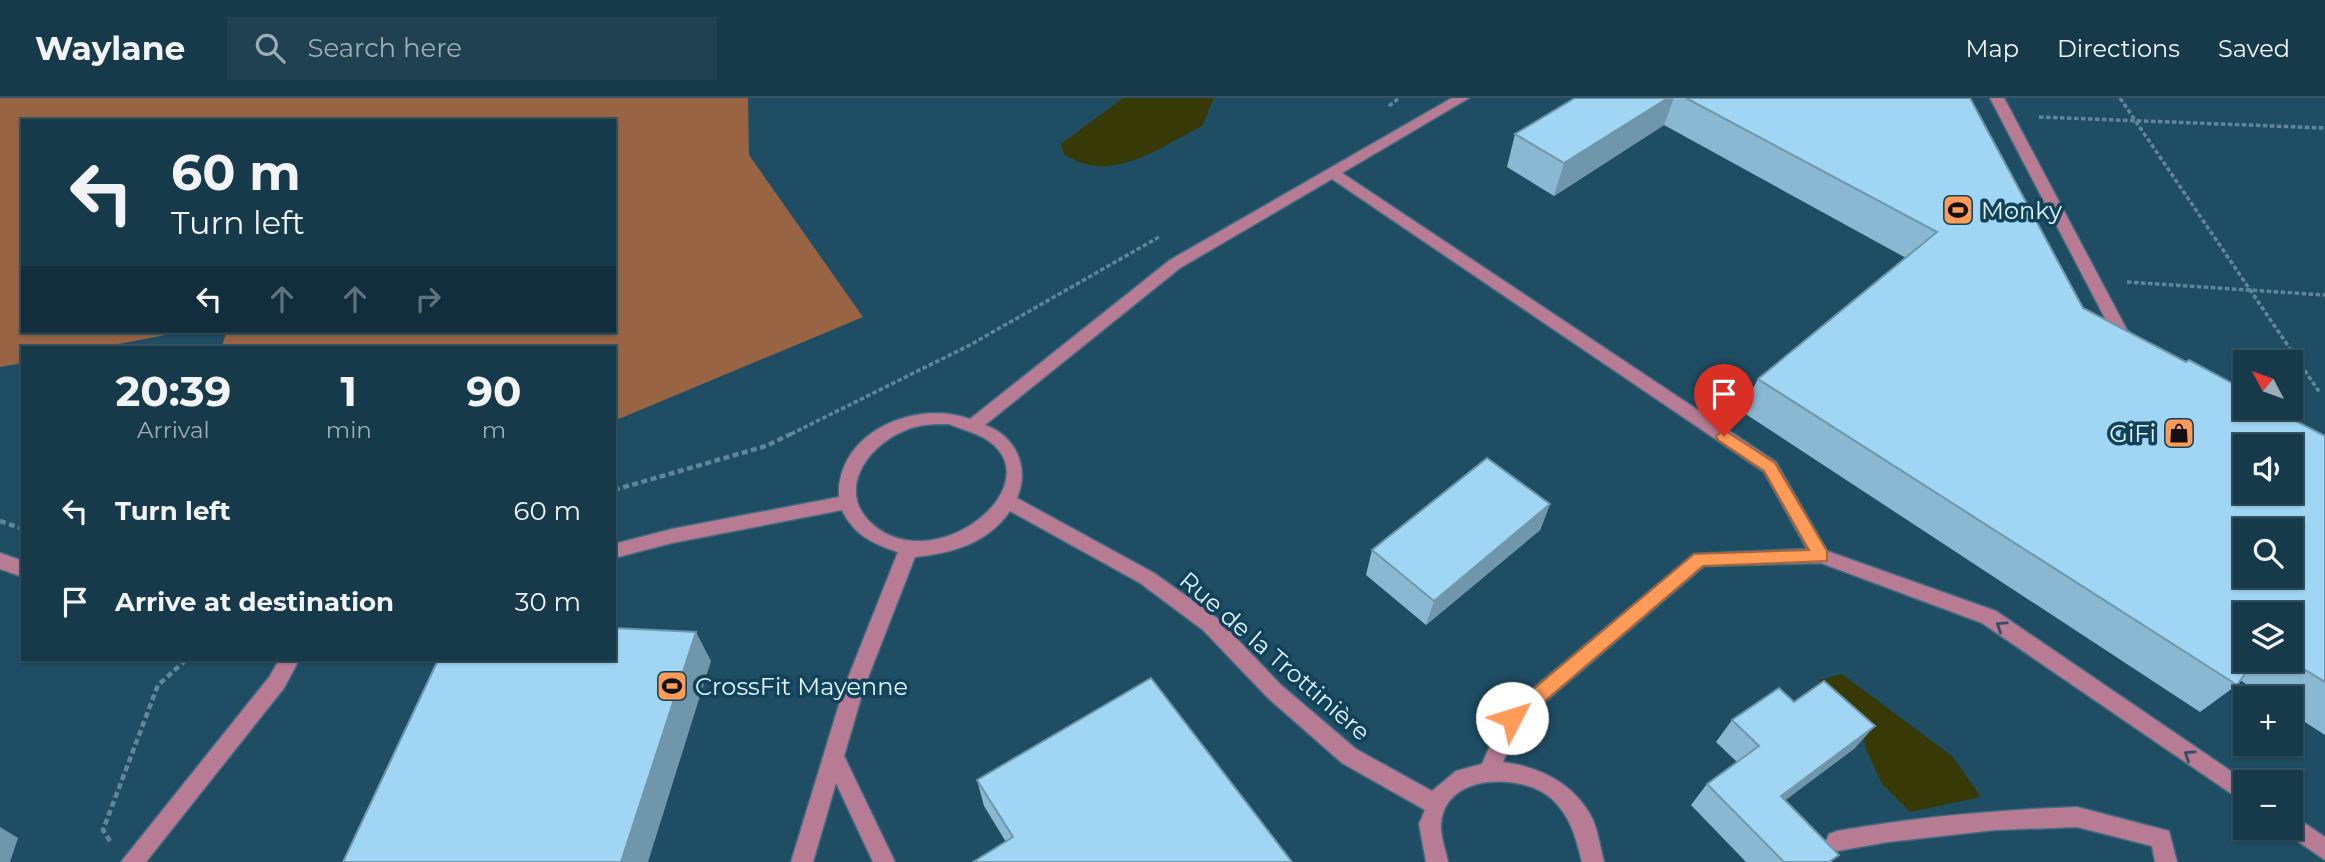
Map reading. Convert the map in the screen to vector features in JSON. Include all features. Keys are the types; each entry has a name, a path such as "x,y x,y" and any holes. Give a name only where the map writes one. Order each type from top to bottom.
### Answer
{"street":[{"path":"976,423 1175,264 1462,98"},
{"path":"1997,98 2126,345 2138,351"},
{"path":"1334,174 1770,467 1821,556"},
{"path":"950,418 976,423 994,433 1012,456 1016,484 1009,502 993,523 968,539 939,548 909,548 886,543 868,533 854,519 847,502 846,480 856,459 873,440 897,426 923,419 950,418"},
{"path":"616,550 662,536 785,517 847,502"},
{"name":"Rue de la Trottinière","path":"1009,502 1147,578 1210,624 1274,691 1349,756 1436,805"},
{"path":"802,862 854,688 909,548"},
{"path":"1490,769 1512,718 1700,559 1821,556 1989,617 2233,785"},
{"path":"0,561 21,568"},
{"path":"124,857 277,682 288,661"},
{"path":"833,755 884,862"},
{"path":"1437,862 1430,828 1436,805 1449,787 1467,774 1490,769 1514,770 1540,779 1561,793 1579,814 1590,837 1593,862"},
{"path":"1837,841 1888,832 1994,820 2077,817 2161,838 2166,862"},
{"path":"2303,833 2325,850"}],"path":[{"path":"1387,107 1399,98"},
{"path":"2120,98 2320,393"},
{"path":"2006,116 2325,128"},
{"path":"616,490 766,446 971,345 1161,236"},
{"path":"2091,280 2325,295"},
{"path":"0,521 21,528"},
{"path":"124,857 103,830 158,685 185,661"}],"shaded area":[{"path":"0,98 748,98 749,155 863,317 616,420 616,346 222,346 226,333 616,333 616,119 21,119 21,333 176,333 108,346 21,346 21,363 0,367"},
{"path":"1123,98 1214,98 1202,126 1134,160 1099,166 1081,163 1064,154 1061,144"},
{"path":"1842,674 1952,756 1981,797 1910,812 1882,784 1866,749 1859,718 1822,688 1820,680"}],"building":[{"path":"1575,98 1668,98 1564,163 1515,134"},
{"path":"1686,98 1970,98 2083,308 2233,384 2233,420 2294,420 2325,436 2325,682 2303,669 2303,602 2233,602 2233,672 2246,672 2237,685 1758,379 1937,232"},
{"path":"1487,458 1550,504 1434,601 1372,550"},
{"path":"616,628 696,632 621,862 343,862 438,661 616,661"},
{"path":"1151,678 1292,862 973,862 1013,837 977,780"},
{"path":"1824,681 1875,726 1781,796 1839,855 1829,862 1784,862 1707,784 1759,746 1732,720 1779,688 1794,702"}],"place":[{"name":"Monky","path":"1958,210"},
{"name":"GiFi","path":"2179,433"},
{"name":"CrossFit Mayenne","path":"672,686"}],"route":[{"path":"1512,718 1700,559 1821,556 1770,467 1724,436"}]}
